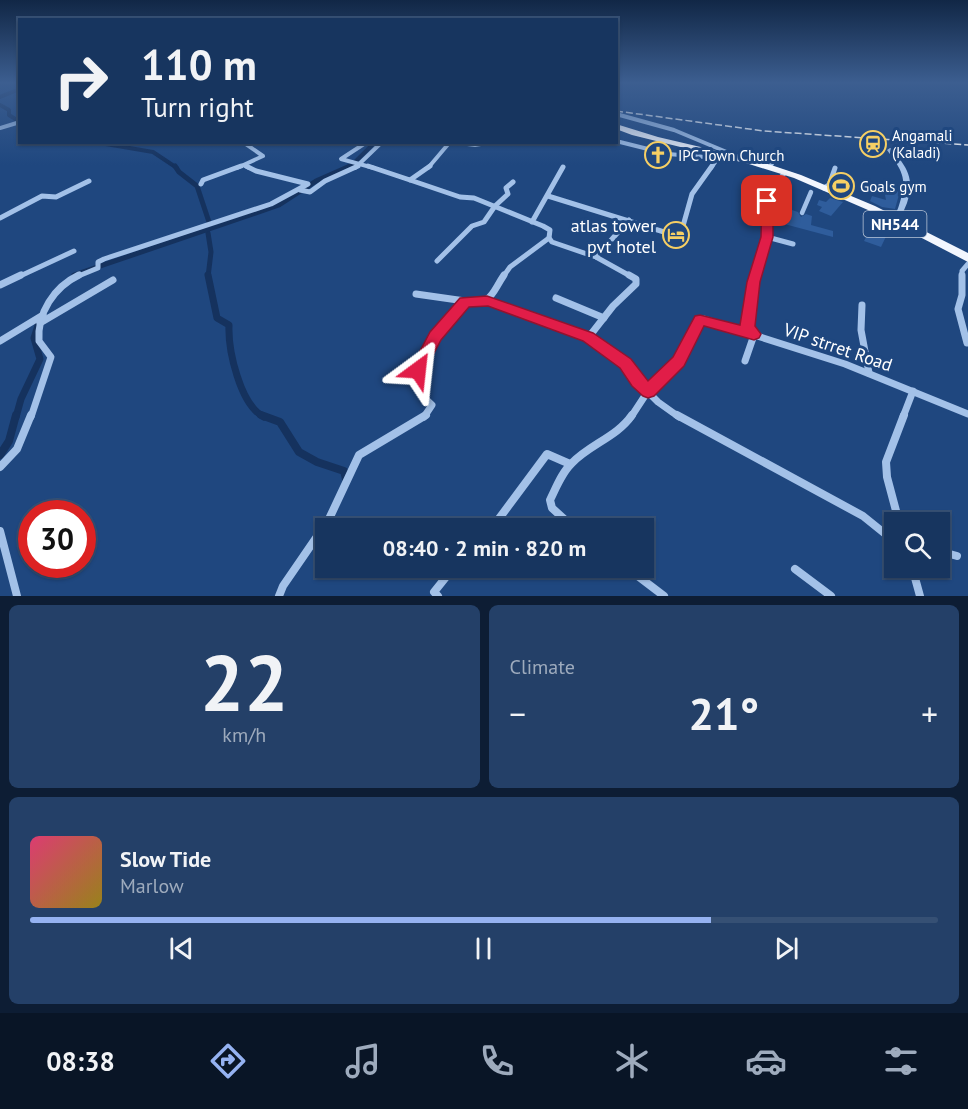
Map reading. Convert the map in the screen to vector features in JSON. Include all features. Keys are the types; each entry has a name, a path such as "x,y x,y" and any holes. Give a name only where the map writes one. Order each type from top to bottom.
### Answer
{"highway":[{"name":"NH544","path":"618,127 678,149 744,160 770,167 818,190 896,220 968,261"},
{"name":"NH544","path":"618,133 678,149 741,162 783,175 900,226 968,261"}],"street":[{"path":"618,115 674,129 744,160"},
{"path":"0,129 18,122"},
{"path":"618,142 668,154 718,158"},
{"path":"201,184 203,180 262,156 246,144"},
{"path":"364,144 341,159 495,206 550,230 549,238 510,267 487,301 482,303 416,294"},
{"path":"303,191 310,192 325,181 360,164 380,144"},
{"path":"410,180 430,166 449,144"},
{"path":"890,150 904,168 908,180 901,214 896,220"},
{"path":"770,167 777,155"},
{"path":"548,196 677,236 687,220 688,203 693,192 718,158"},
{"path":"0,467 21,444 49,363 50,352 38,338 43,315 52,296 65,283 98,265 104,259 285,199 303,191 308,184 256,171 244,165"},
{"path":"532,222 563,166"},
{"path":"802,213 818,190 829,185 835,168"},
{"name":"VIP strret Road","path":"783,175 772,187 767,201 767,237 753,282 747,328 754,334 869,373 968,414"},
{"path":"0,218 42,196 56,197 89,181"},
{"path":"437,261 472,226 484,222 495,206 508,194 506,188 513,182"},
{"path":"0,211 8,213"},
{"path":"596,257 629,220"},
{"path":"767,237 793,243"},
{"path":"549,238 552,242 596,257 636,279 636,284 613,306 588,337"},
{"path":"0,285 74,251"},
{"path":"967,343 958,309 962,295 962,271 968,261"},
{"path":"40,324 113,280"},
{"path":"556,298 604,318"},
{"path":"279,596 283,586 329,519 338,503 345,479 359,455 426,416 432,405 418,389 416,376 419,364 435,336 465,301"},
{"path":"487,301 588,337 625,364 637,381 658,402 682,419 863,516 884,533"},
{"path":"862,305 861,330 869,373"},
{"path":"0,341 43,315"},
{"path":"563,518 552,508 550,500 570,464 591,447 623,428 648,392 678,362 700,320 754,334 745,360"},
{"path":"896,512 887,477 886,462 913,390"},
{"path":"499,518 547,454 570,464"},
{"path":"0,531 17,596"},
{"path":"950,554 957,556"},
{"path":"795,570 831,596"},
{"path":"438,596 434,592 445,578"},
{"path":"640,578 664,596"},
{"path":"915,578 920,596"}],"building":[{"path":"884,190 900,191 895,209 882,207 870,201 872,196 886,200"},
{"path":"830,198 843,202 831,216 819,211 822,207 817,205 819,200 826,202"},
{"path":"783,207 798,212 801,217 806,214 812,216 811,225 833,231 833,237 773,221"},
{"path":"875,220 891,226 881,247 864,241"}],"waterway":[{"path":"9,110 9,115 18,121"},
{"path":"106,144 153,152 176,167"},
{"path":"350,166 373,144"},
{"path":"74,275 279,205 316,181 350,166"},
{"path":"346,168 350,166"},
{"path":"176,167 197,186 210,225 207,227"},
{"path":"208,233 211,252 208,276"},
{"path":"208,276 217,318 229,325 237,376 248,401 262,415"},
{"path":"16,417 21,399 40,359 34,338 41,316"},
{"path":"0,455 9,441 16,415"},
{"path":"262,415 280,422 299,452 317,462 344,471 346,479"}],"railway":[{"path":"618,111 764,131 968,145"}],"place":[{"name":"Angamali (Kaladi)","path":"873,144"},
{"name":"IPC Town Church","path":"658,155"},
{"name":"Goals gym","path":"841,186"},
{"name":"atlas tower pvt hotel","path":"676,235"}],"route":[{"path":"418,370 435,336 462,304 465,301 482,303 487,301 588,337 625,364 648,392 678,362 700,320 704,319 742,333 754,334 747,328 748,314 753,282 767,237 767,201"}]}
